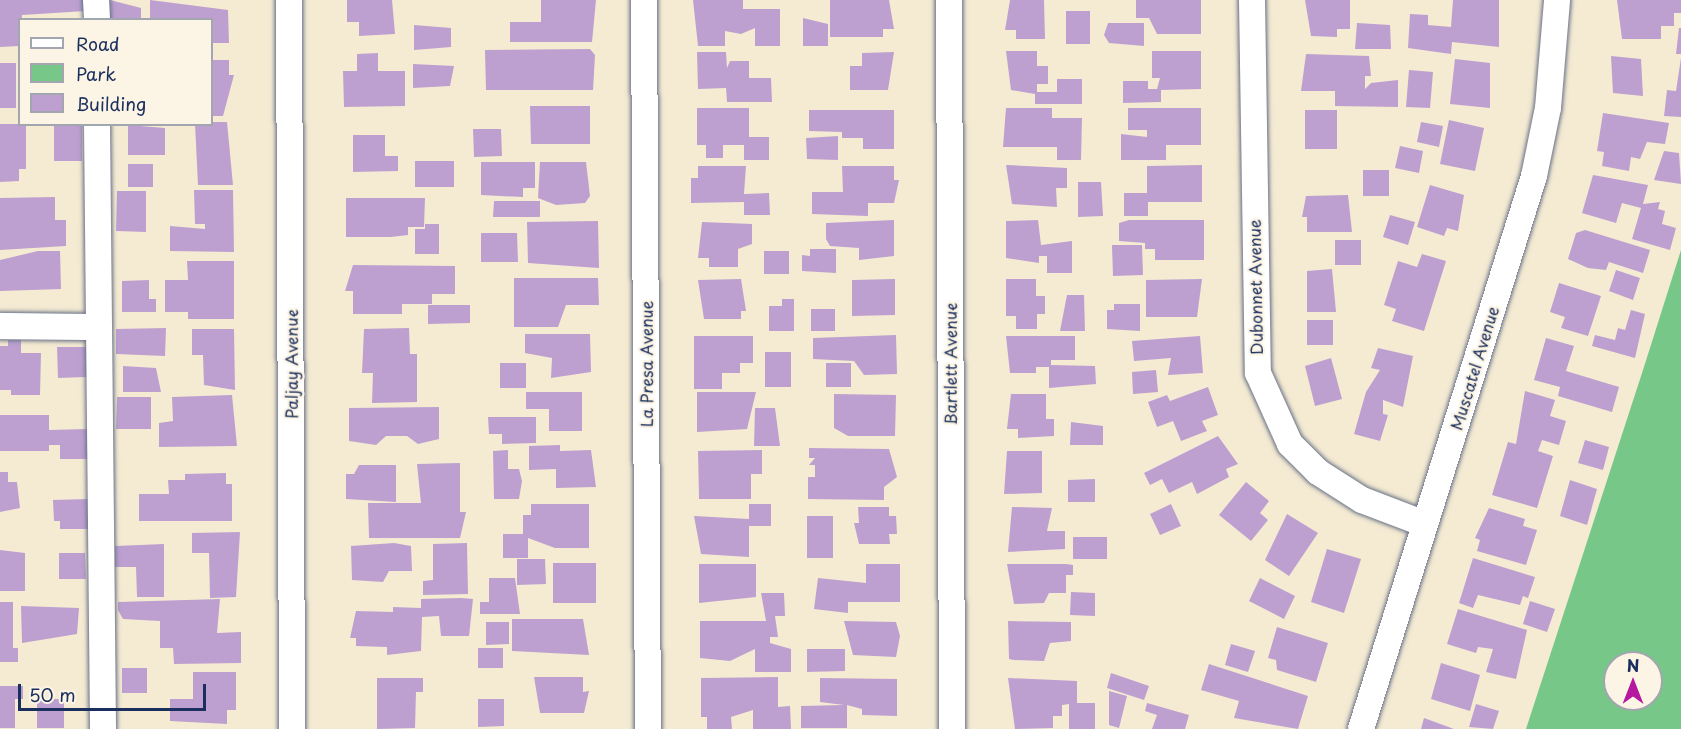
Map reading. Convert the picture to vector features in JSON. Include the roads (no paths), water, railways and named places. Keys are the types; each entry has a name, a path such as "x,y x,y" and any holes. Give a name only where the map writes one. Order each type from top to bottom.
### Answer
{"street":[{"path":"96,0 97,18"},
{"name":"Paljay Avenue","path":"289,0 292,729"},
{"name":"La Presa Avenue","path":"644,0 648,729"},
{"name":"Bartlett Avenue","path":"949,0 952,729"},
{"name":"Dubonnet Avenue","path":"1252,0 1258,373 1290,444 1318,472 1362,500 1425,524"},
{"name":"Muscatel Avenue","path":"1361,729 1534,176 1550,97 1557,0"},
{"path":"97,126 103,729"},
{"path":"0,326 98,327"}]}
